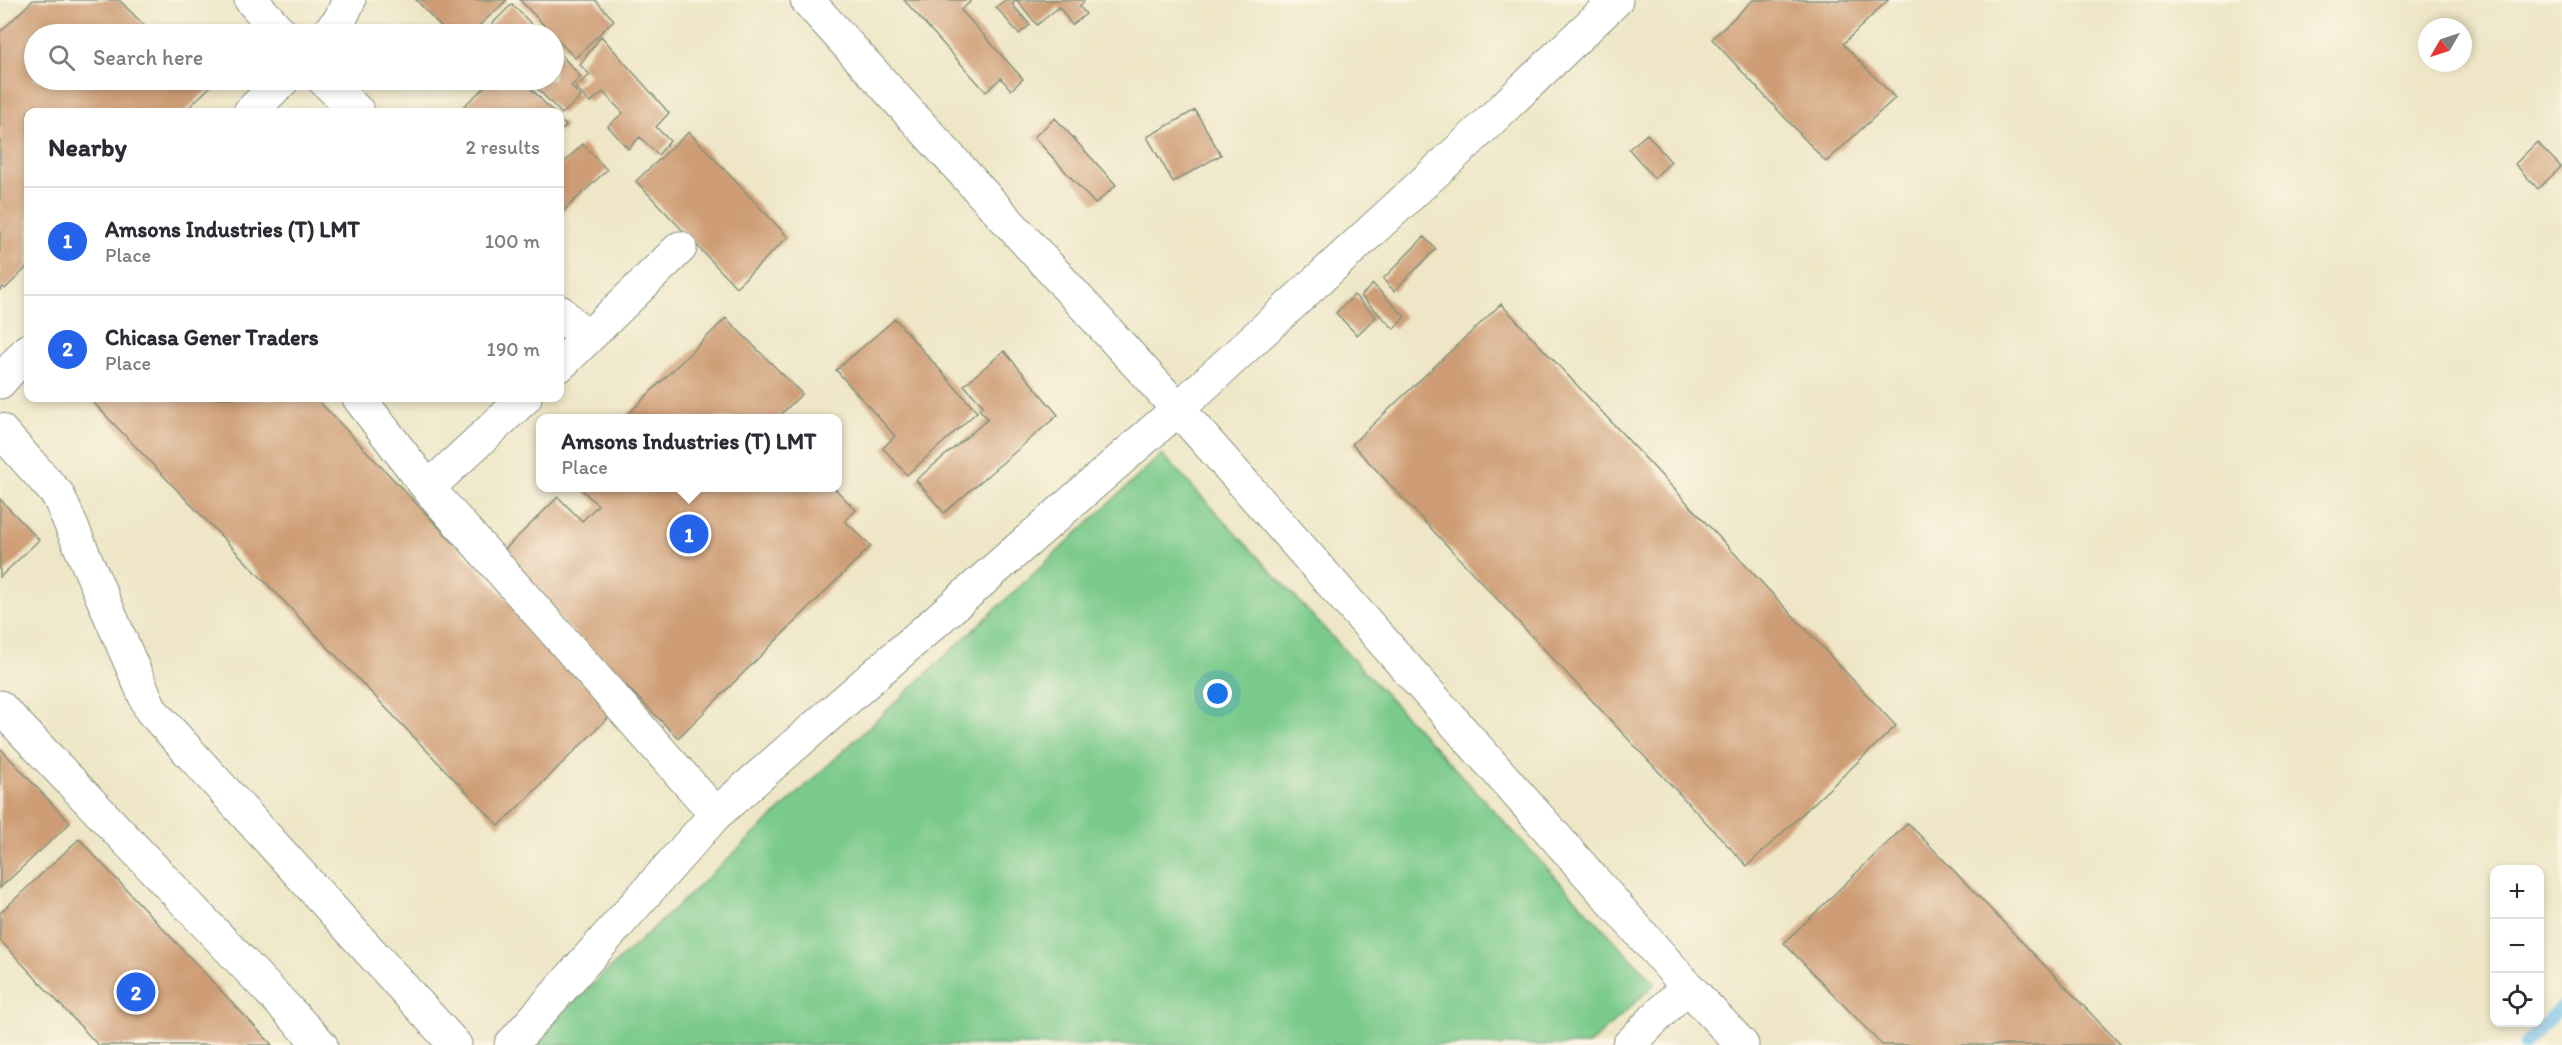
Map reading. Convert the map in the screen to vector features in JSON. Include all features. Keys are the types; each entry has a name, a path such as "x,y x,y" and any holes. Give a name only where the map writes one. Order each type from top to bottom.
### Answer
{"street":[{"path":"251,0 273,24"},
{"path":"336,24 349,0"},
{"path":"807,0 1178,409 1687,986 1742,1045"},
{"path":"511,1045 716,814 1178,409 1470,140 1616,0"},
{"path":"254,108 273,90"},
{"path":"335,90 354,108"},
{"path":"564,361 680,248"},
{"path":"564,316 587,339"},
{"path":"0,382 24,355"},
{"path":"362,402 428,488 716,814"},
{"path":"428,488 521,402"},
{"path":"0,430 58,495 151,710 455,1045"},
{"path":"0,707 321,1045"},
{"path":"1629,1045 1687,986"}],"green space":[{"path":"1162,454 1655,984 1589,1045 528,1045"}],"building":[{"path":"33,0 119,0 143,24 24,24 24,90 207,90 188,108 24,108 24,270 5,289 3,287 0,290 0,32"},
{"path":"416,0 507,0 481,24 439,24"},
{"path":"520,0 595,0 614,20 575,58 564,46 564,24 543,24"},
{"path":"904,0 969,0 970,2 961,10 1023,79 1011,90 1001,78 986,92"},
{"path":"1005,0 1017,0 1012,4 1030,25 1019,34 996,7"},
{"path":"1017,0 1082,0 1084,2 1079,6 1086,14 1072,25 1059,7 1037,25"},
{"path":"1753,0 1888,0 1843,44 1895,98 1826,162 1712,39"},
{"path":"512,4 531,24 492,24"},
{"path":"601,36 669,113 656,127 670,141 658,155 640,137 628,149 608,126 623,113 603,92 590,103 575,87 590,75 580,65"},
{"path":"564,58 581,77 571,86 581,97 564,112 564,108 556,108 539,90 564,90"},
{"path":"482,90 532,90 549,108 462,108"},
{"path":"1195,110 1221,155 1173,182 1147,137"},
{"path":"1055,118 1116,185 1095,204 1034,137"},
{"path":"689,132 788,237 736,287 636,181"},
{"path":"1647,134 1671,162 1654,178 1629,149"},
{"path":"2537,142 2561,167 2538,189 2515,164"},
{"path":"583,144 607,170 564,210 564,162"},
{"path":"1424,237 1436,249 1394,291 1383,279"},
{"path":"1373,284 1405,317 1394,329 1361,296"},
{"path":"1354,295 1376,317 1357,335 1336,313"},
{"path":"1501,304 1896,726 1747,866 1352,444"},
{"path":"726,318 802,394 781,414 628,414"},
{"path":"895,319 977,412 907,475 883,448 895,436 836,370"},
{"path":"1004,351 1058,415 944,513 916,480 988,419 979,409 983,406 964,385"},
{"path":"93,402 320,402 614,712 499,826"},
{"path":"584,492 838,492 856,510 845,521 871,546 678,738 498,556 558,497 582,521 598,505"},
{"path":"0,499 39,540 0,577"},
{"path":"0,748 70,823 0,888"},
{"path":"1908,823 2121,1045 1882,1045 1784,943"},
{"path":"79,839 272,1045 98,1045 0,940 0,913"}],"waterway":[{"path":"2524,1045 2562,1006"}],"place":[{"name":"Amsons Industries (T) LMT","path":"689,534"},
{"name":"Chicasa Gener Traders","path":"136,992"}]}
